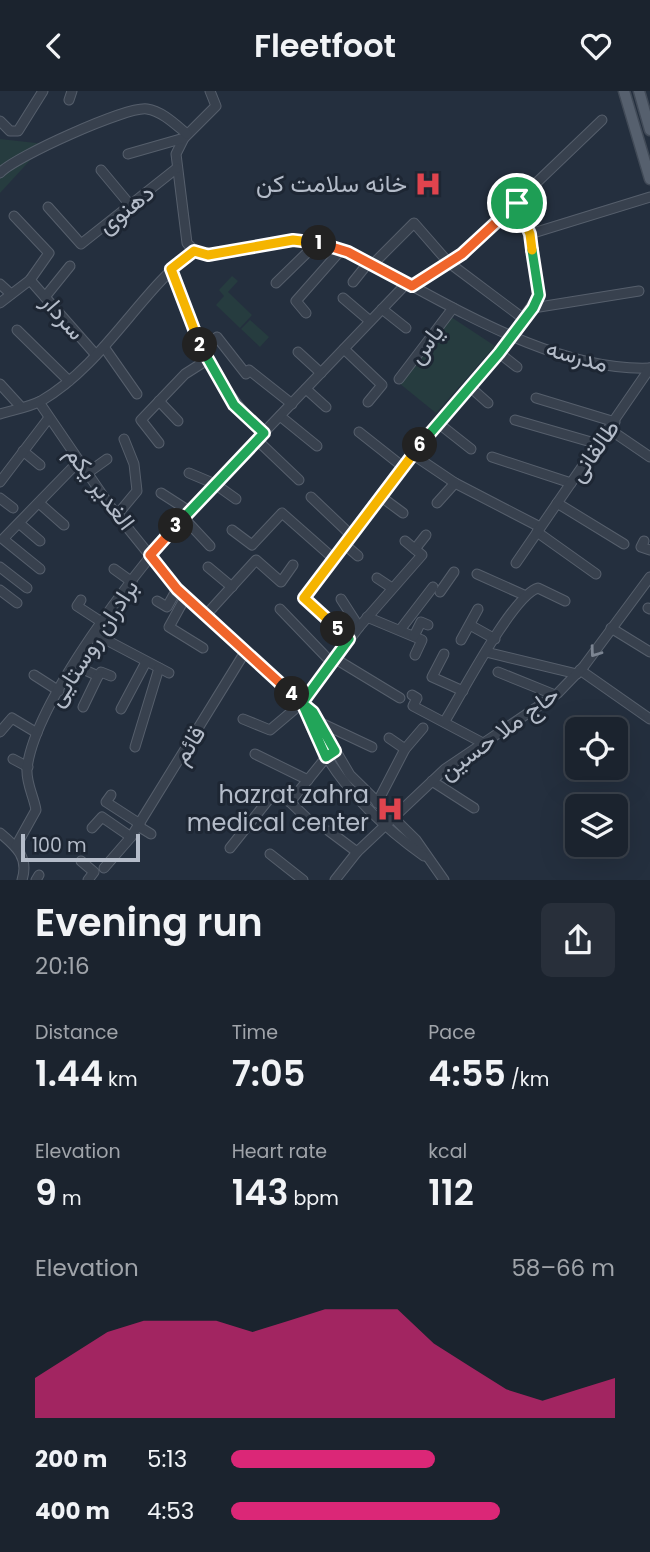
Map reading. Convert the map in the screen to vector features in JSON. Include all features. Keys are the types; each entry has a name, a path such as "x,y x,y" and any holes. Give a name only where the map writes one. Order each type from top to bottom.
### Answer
{"main road":[{"path":"624,91 650,179"},
{"path":"639,91 650,129"}],"street":[{"path":"0,121 10,131 18,131 43,91"},
{"path":"0,414 39,402 69,381 104,347 190,247 176,154 186,136 216,106 210,91"},
{"path":"0,173 43,146 132,109 149,109 163,115 186,136"},
{"name":"برادران روستایی","path":"16,846 36,810 28,767 37,733 74,665 150,555 382,309 409,285 462,254 602,120"},
{"path":"128,155 186,136"},
{"name":"دهنوی","path":"48,207 81,244 177,168"},
{"path":"101,170 131,206"},
{"path":"530,234 650,197"},
{"path":"349,639 304,598 402,466 499,353 533,308 539,295 530,234 517,203"},
{"path":"0,303 30,279 49,253 14,216"},
{"path":"353,282 414,223 448,262 524,320"},
{"name":"مدرسه","path":"190,247 208,255 293,240 317,243 371,263 511,336 596,363 623,369 650,368"},
{"path":"276,283 317,243"},
{"path":"306,313 296,301 341,250"},
{"path":"45,297 70,266"},
{"path":"171,269 207,361 234,405 299,480"},
{"name":"سردار","path":"30,279 96,355"},
{"path":"0,284 11,294"},
{"path":"533,308 639,291"},
{"path":"343,298 370,321"},
{"name":"یاس","path":"399,379 453,308"},
{"path":"382,309 406,328"},
{"path":"17,330 69,381"},
{"path":"217,337 246,374 249,370 292,404"},
{"path":"104,347 137,394"},
{"path":"344,349 382,385 368,402"},
{"path":"298,352 321,373"},
{"path":"499,353 517,366"},
{"path":"159,443 141,420 185,374 207,361"},
{"name":"طالقانی","path":"516,563 650,368"},
{"path":"0,384 21,407"},
{"path":"470,387 488,403"},
{"path":"306,389 326,407"},
{"path":"536,398 612,425 650,457"},
{"path":"159,401 178,421"},
{"name":"الغدیر یکم","path":"39,402 86,473 177,589 321,723 350,775 416,840 425,857 444,880"},
{"path":"280,416 317,446"},
{"path":"0,482 48,419"},
{"path":"515,420 598,444"},
{"path":"438,423 471,449"},
{"path":"359,432 402,466"},
{"path":"117,515 137,491 134,464 124,439"},
{"path":"23,451 40,465"},
{"path":"412,454 455,483 539,529 596,574"},
{"path":"492,457 571,483"},
{"path":"86,473 107,459"},
{"path":"40,569 3,540 79,461"},
{"path":"189,473 215,484 236,499"},
{"path":"437,503 455,483"},
{"path":"161,493 186,514 210,546"},
{"path":"380,496 403,513"},
{"path":"311,497 351,535"},
{"path":"0,498 13,508"},
{"path":"39,503 64,525"},
{"path":"557,503 624,544"},
{"path":"232,530 252,545 282,513 333,558"},
{"path":"20,524 40,541"},
{"path":"415,549 426,535"},
{"path":"243,719 270,730 302,703 349,639 422,555 405,541"},
{"path":"644,541 641,547 650,550"},
{"path":"344,544 358,556"},
{"path":"205,616 256,560 281,582 293,565"},
{"path":"0,567 27,588"},
{"path":"208,567 232,587"},
{"path":"114,569 132,582"},
{"path":"400,630 454,572"},
{"path":"477,574 524,595"},
{"name":"حاج ملا حسین","path":"335,880 357,852 432,782 481,742 555,695 578,672 650,577"},
{"path":"377,578 392,588"},
{"path":"445,721 524,595 538,588 565,601"},
{"path":"158,601 167,607 177,589"},
{"path":"0,590 17,603"},
{"path":"186,596 169,627 203,649"},
{"path":"341,599 359,627"},
{"path":"81,600 77,606 103,623"},
{"path":"281,609 333,660 400,698"},
{"path":"461,640 478,609"},
{"path":"367,618 422,640 415,655"},
{"path":"414,636 421,622 428,625"},
{"path":"470,625 495,639"},
{"path":"611,628 650,652"},
{"path":"95,634 169,673"},
{"name":"قائم","path":"104,868 139,825 245,652"},
{"path":"486,652 578,672 650,719"},
{"path":"444,654 432,677 463,691"},
{"path":"121,709 146,661"},
{"path":"74,665 98,676"},
{"path":"135,747 159,668"},
{"path":"83,707 101,671 111,676"},
{"path":"498,673 555,695"},
{"path":"34,675 60,691"},
{"path":"412,695 417,698 413,706 481,742"},
{"path":"422,710 428,698"},
{"path":"302,703 326,757 365,807 425,857"},
{"path":"0,732 12,718 37,733"},
{"path":"321,723 372,747"},
{"path":"377,803 405,750 422,729"},
{"path":"389,738 405,750"},
{"path":"289,802 326,757 335,751"},
{"path":"255,754 307,780"},
{"path":"13,759 28,767"},
{"path":"432,782 474,808"},
{"path":"230,848 273,794 289,802 313,824"},
{"path":"111,795 106,802 151,834"},
{"path":"92,828 102,817 131,837"},
{"path":"329,831 357,852"},
{"path":"0,833 16,846 26,867 22,880"},
{"path":"270,854 303,880"},
{"path":"81,861 94,872 88,880"}],"green space":[{"path":"0,139 45,144 0,193"},
{"path":"232,276 238,281 228,292 252,315 240,328 216,305 224,296 219,290"},
{"path":"451,317 495,346 436,413 399,383"},
{"path":"250,320 269,337 260,347 241,329"}],"place":[{"name":"خانه سلامت کن","path":"428,184"},
{"name":"hazrat zahra medical center","path":"390,809"}],"route":[{"path":"517,203 462,254 412,286 348,252 293,240 208,255 194,251 171,269 207,361 234,405 264,433 150,555 177,589 302,703 326,757 335,751 321,723 302,703 349,639 304,598 402,466 499,353 533,308 539,295 530,234 517,203"}]}
